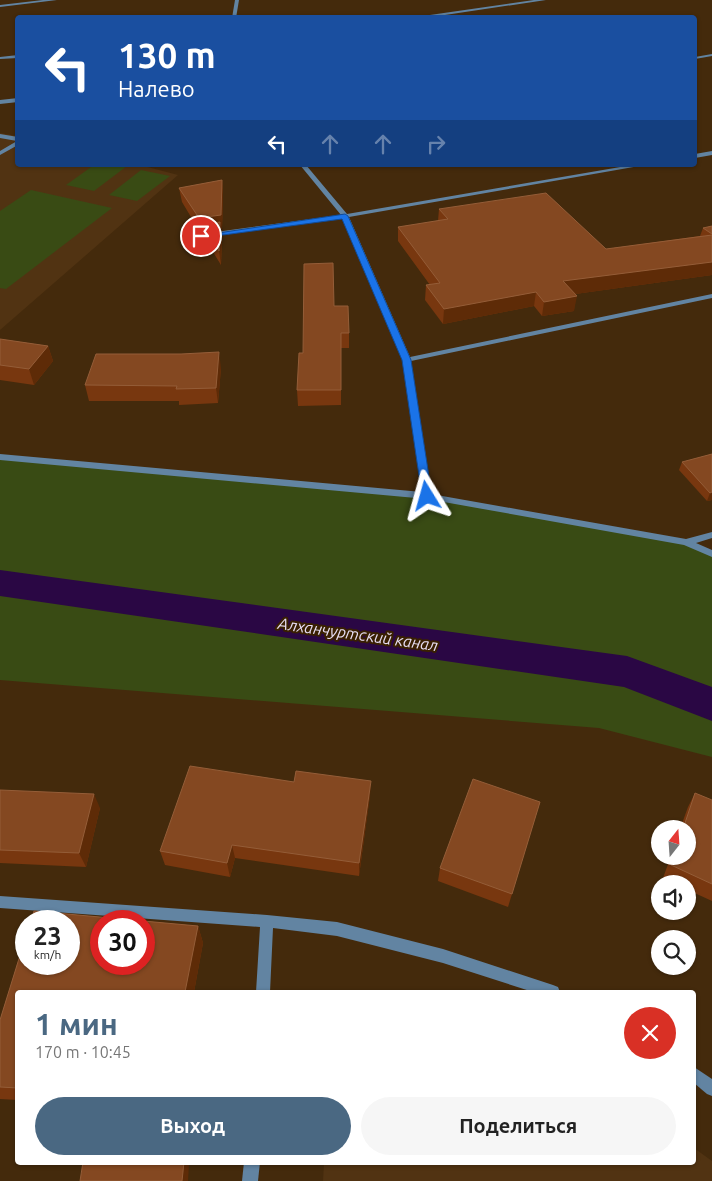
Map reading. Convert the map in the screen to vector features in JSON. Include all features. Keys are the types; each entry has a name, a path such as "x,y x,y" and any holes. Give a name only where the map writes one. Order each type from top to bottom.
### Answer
{"street":[{"path":"0,6 55,0"},
{"path":"234,15 237,0"},
{"path":"433,15 544,0"},
{"path":"697,58 712,55"},
{"path":"0,58 15,56"},
{"path":"0,102 15,100"},
{"path":"0,136 15,140"},
{"path":"0,153 15,143"},
{"path":"697,156 712,153"},
{"path":"305,167 345,216 407,360 427,496"},
{"path":"201,236 345,216 630,167"},
{"path":"407,360 712,296"},
{"path":"0,456 427,496 686,542 712,554"},
{"path":"686,542 712,535"},
{"path":"0,902 268,921 346,931 444,956 547,990"},
{"path":"263,990 268,921"},
{"path":"696,1076 712,1089"},
{"path":"250,1181 252,1165"}],"shaded area":[{"path":"0,133 15,136 15,167 148,167 178,175 0,330"},
{"path":"696,1149 712,1161 712,1181 323,1181 324,1165 696,1165"}],"green space":[{"path":"91,167 126,167 94,191 66,185"},
{"path":"141,170 170,176 137,201 109,195"},
{"path":"31,190 112,208 6,289 0,288 0,211"},
{"path":"0,457 427,496 686,542 712,554 712,757 599,728 0,680"}],"building":[{"path":"222,180 221,215 199,218 179,188"},
{"path":"546,193 606,249 712,235 712,262 563,281 577,296 544,302 536,292 444,309 426,285 440,283 398,227 448,219 439,209"},
{"path":"220,222 219,251 203,225"},
{"path":"712,226 712,234 703,228"},
{"path":"333,263 334,306 348,306 349,333 341,333 341,390 297,390 299,353 303,353 304,264"},
{"path":"0,339 48,346 29,369 0,365"},
{"path":"219,352 216,388 176,389 177,386 85,385 96,354"},
{"path":"712,454 712,492 710,493 682,462"},
{"path":"190,766 294,782 296,771 371,781 359,863 232,845 227,863 160,851"},
{"path":"473,779 540,802 512,894 440,868"},
{"path":"0,790 94,794 79,853 0,850"},
{"path":"695,793 712,800 712,884 671,865 696,865 696,820 686,820"},
{"path":"80,915 90,916 90,975 155,975 155,922 198,926 185,990 15,990 15,1088 0,1087 0,1020 15,972 15,975 80,975"},
{"path":"83,1165 184,1165 182,1181 80,1181"}],"waterway":[{"name":"Алханчуртский канал","path":"0,583 627,672 712,704"}],"route":[{"path":"201,236 345,216 407,360 427,496"}]}
